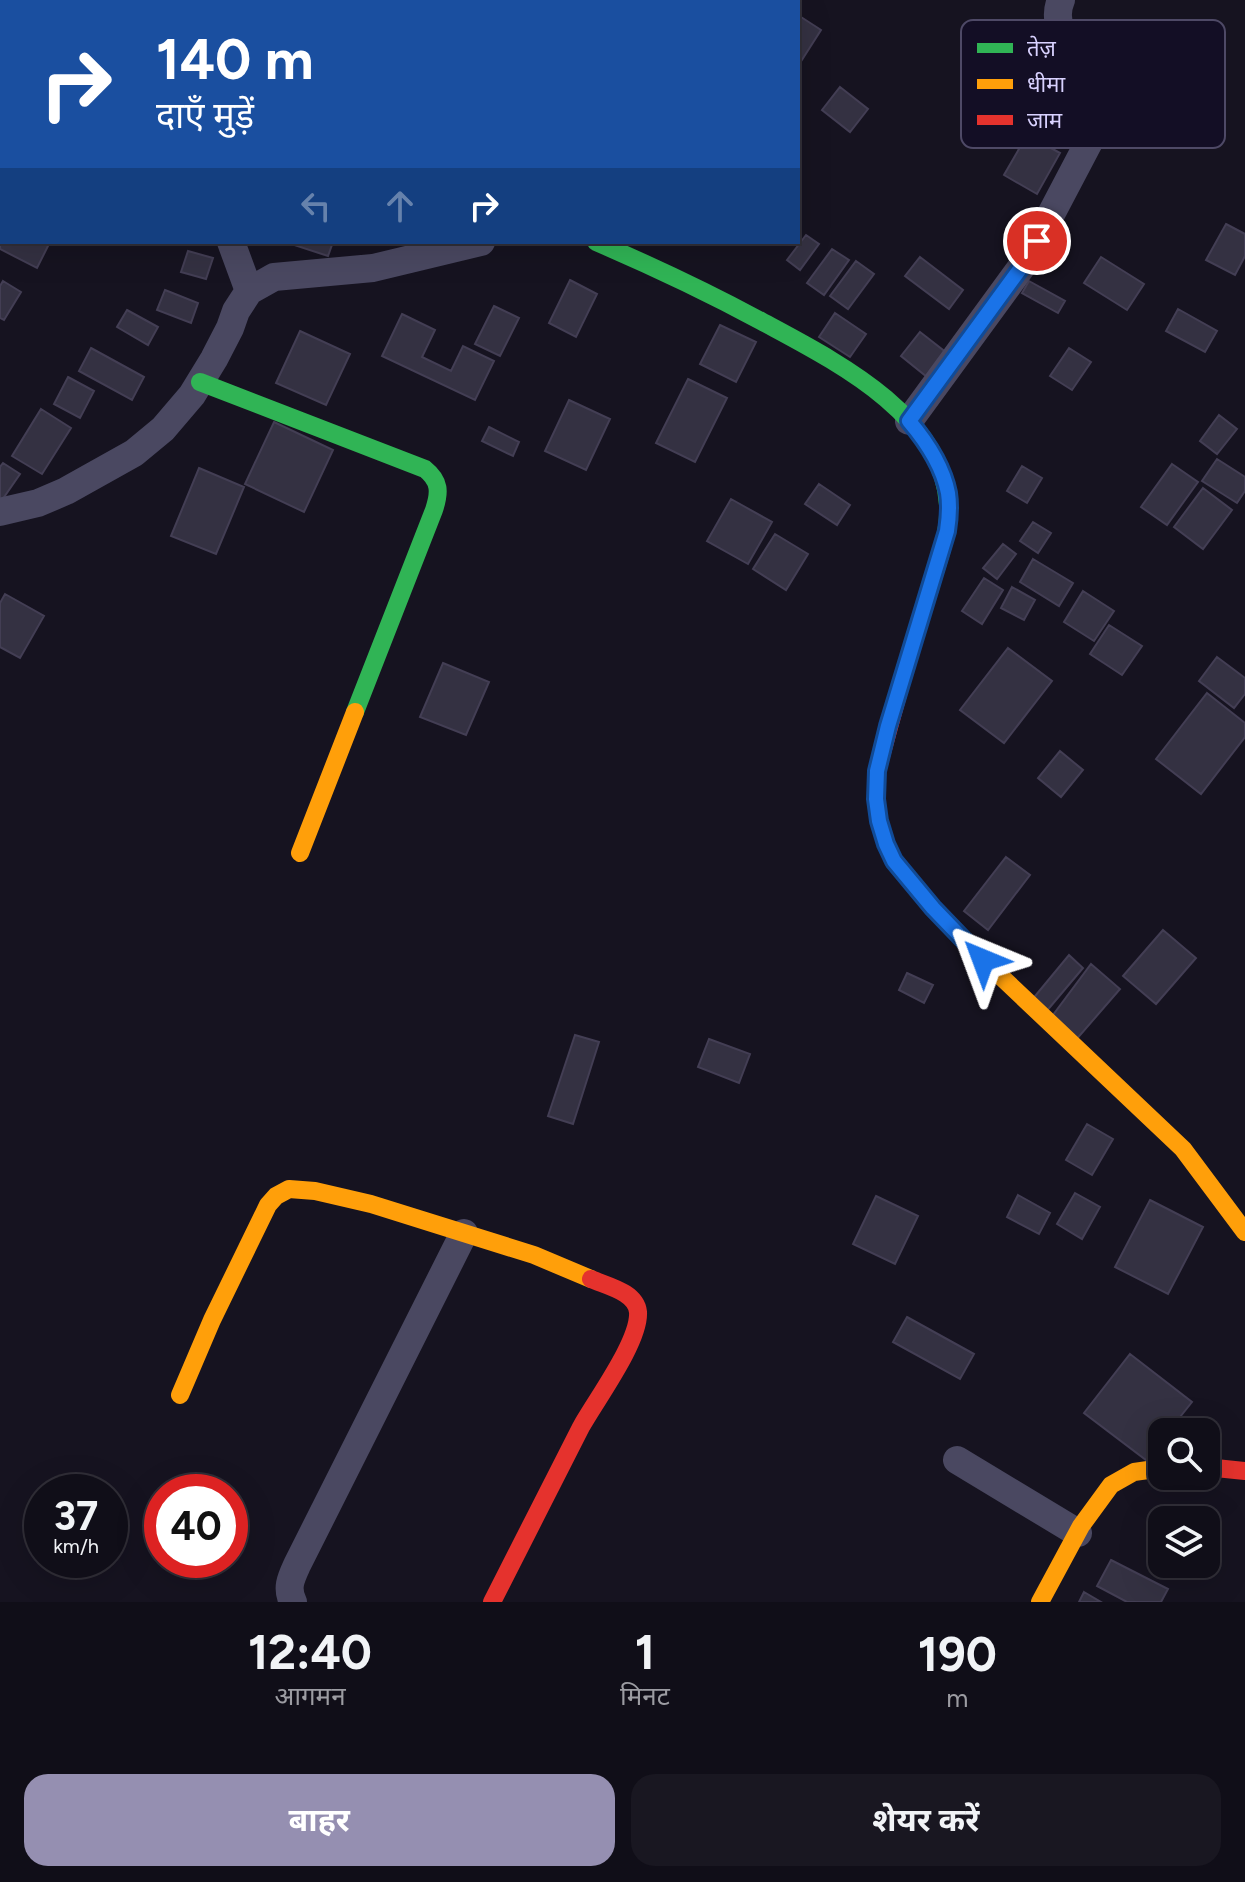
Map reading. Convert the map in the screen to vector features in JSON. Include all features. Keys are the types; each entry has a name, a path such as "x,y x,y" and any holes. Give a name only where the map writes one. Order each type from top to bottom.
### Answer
{"street":[{"path":"1058,20 1057,11 1061,0"},
{"path":"909,421 1028,258 1086,148"},
{"path":"232,244 249,291"},
{"path":"0,512 38,503 102,472 134,453 163,429 192,395 249,291 274,277 373,268 431,248 464,244"},
{"path":"600,244 728,303 824,355 874,389 926,441 943,476 949,511 947,531 877,771 876,799 886,844 894,861 933,908 983,960 1183,1149 1245,1232"},
{"path":"200,382 425,469 439,482 434,510 300,853"},
{"path":"180,1395 212,1320 268,1205 289,1189 315,1191 371,1204 534,1255 632,1298 638,1310 637,1326 631,1342 583,1424 492,1602"},
{"path":"293,1602 289,1595 289,1583 297,1565 464,1233"},
{"path":"957,1460 1078,1533"},
{"path":"1220,1468 1245,1471"},
{"path":"1040,1602 1078,1533 1111,1485 1134,1472 1148,1470"}],"building":[{"path":"800,18 821,30 800,63"},
{"path":"840,87 868,109 850,132 822,110"},
{"path":"1020,148 1051,148 1060,153 1037,194 1004,175"},
{"path":"1226,224 1245,234 1245,256 1235,275 1206,260"},
{"path":"806,235 819,244 800,270 787,260"},
{"path":"0,244 49,244 37,268 0,249"},
{"path":"291,244 332,244 328,256"},
{"path":"832,249 849,260 824,295 807,283"},
{"path":"188,251 213,258 206,279 181,272"},
{"path":"920,257 963,290 949,309 905,276"},
{"path":"1101,257 1144,284 1127,310 1084,283"},
{"path":"856,261 874,274 848,309 830,296"},
{"path":"570,280 597,294 576,337 549,323"},
{"path":"3,281 21,292 4,320 0,318 0,286"},
{"path":"1029,281 1065,301 1058,313 1022,293"},
{"path":"165,290 198,303 191,323 157,310"},
{"path":"494,306 519,318 500,356 475,344"},
{"path":"1178,309 1217,331 1205,352 1166,331"},
{"path":"127,310 158,327 148,345 117,327"},
{"path":"835,313 866,334 850,357 819,337"},
{"path":"402,314 435,330 422,357 451,371 463,346 494,361 475,400 382,356"},
{"path":"720,325 756,342 736,382 700,364"},
{"path":"300,331 350,354 326,405 276,383"},
{"path":"920,332 952,357 932,381 901,356"},
{"path":"91,348 144,377 132,400 79,371"},
{"path":"1069,348 1091,362 1072,390 1050,376"},
{"path":"68,377 94,391 80,418 54,404"},
{"path":"688,379 727,398 695,462 656,443"},
{"path":"569,400 610,419 586,470 545,451"},
{"path":"41,409 71,428 42,474 12,456"},
{"path":"1219,415 1237,429 1217,454 1200,441"},
{"path":"274,422 333,450 304,512 245,484"},
{"path":"489,427 519,442 513,456 482,441"},
{"path":"1217,459 1245,477 1245,491 1237,503 1202,481"},
{"path":"3,463 20,474 0,503 0,467"},
{"path":"1172,464 1198,482 1167,525 1141,507"},
{"path":"1022,466 1042,478 1027,503 1007,491"},
{"path":"199,468 244,487 216,554 171,536"},
{"path":"819,484 850,505 837,525 805,504"},
{"path":"1203,488 1232,510 1203,549 1174,527"},
{"path":"731,499 772,522 748,564 707,541"},
{"path":"1033,522 1051,533 1038,553 1020,541"},
{"path":"775,534 808,554 786,590 753,569"},
{"path":"1003,544 1016,554 997,579 983,568"},
{"path":"1033,559 1073,583 1059,606 1020,582"},
{"path":"984,578 1003,590 982,624 962,611"},
{"path":"1012,587 1035,600 1024,620 1001,608"},
{"path":"1083,591 1114,611 1094,641 1064,622"},
{"path":"5,594 44,616 20,658 0,647 0,603"},
{"path":"1109,625 1142,646 1122,675 1090,654"},
{"path":"1008,648 1052,681 1004,743 960,710"},
{"path":"1217,657 1245,678 1245,694 1234,708 1199,681"},
{"path":"443,663 489,682 466,735 420,717"},
{"path":"1207,693 1245,723 1245,737 1201,794 1156,759"},
{"path":"1060,751 1083,770 1061,797 1038,778"},
{"path":"1006,857 1030,875 988,930 964,911"},
{"path":"1163,930 1196,958 1156,1004 1123,976"},
{"path":"1069,955 1083,968 1045,1013 1031,1001"},
{"path":"1091,964 1120,989 1075,1041 1053,1015"},
{"path":"907,973 933,985 924,1003 899,990"},
{"path":"575,1035 599,1042 573,1124 548,1116"},
{"path":"709,1039 750,1054 739,1083 698,1067"},
{"path":"1087,1124 1113,1139 1092,1175 1066,1160"},
{"path":"1075,1193 1100,1207 1082,1239 1057,1224"},
{"path":"1018,1195 1050,1213 1039,1234 1007,1217"},
{"path":"876,1196 918,1216 895,1264 853,1244"},
{"path":"1150,1200 1203,1227 1168,1294 1115,1267"},
{"path":"907,1317 974,1354 960,1379 893,1342"},
{"path":"1130,1354 1192,1402 1179,1418 1148,1418 1146,1460 1084,1413"},
{"path":"1111,1560 1168,1589 1161,1602 1127,1602 1097,1586"},
{"path":"1084,1592 1101,1602 1079,1602"}],"traffic: fast":[{"path":"600,244 700,290 819,353 879,393 905,416 927,443 941,472 948,505 947,525 900,687"},
{"path":"200,382 425,469 436,482 438,492 434,510 355,712"}],"traffic: slow":[{"path":"300,853 355,712"},
{"path":"993,969 1183,1149 1245,1232"},
{"path":"180,1395 212,1320 268,1205 289,1189 315,1191 371,1204 534,1255 591,1279"},
{"path":"1040,1602 1081,1526 1111,1485 1134,1472 1148,1470"}],"traffic: jam":[{"path":"900,687 877,771 876,799 886,844 894,861 933,908 993,969"},
{"path":"492,1602 581,1427 625,1354 637,1324 638,1312 632,1299 591,1279"},
{"path":"1220,1468 1245,1471"}],"route":[{"path":"983,960 933,908 894,861 879,821 877,771 947,531 949,511 943,476 926,441 909,421 1028,258 1037,241"}]}
